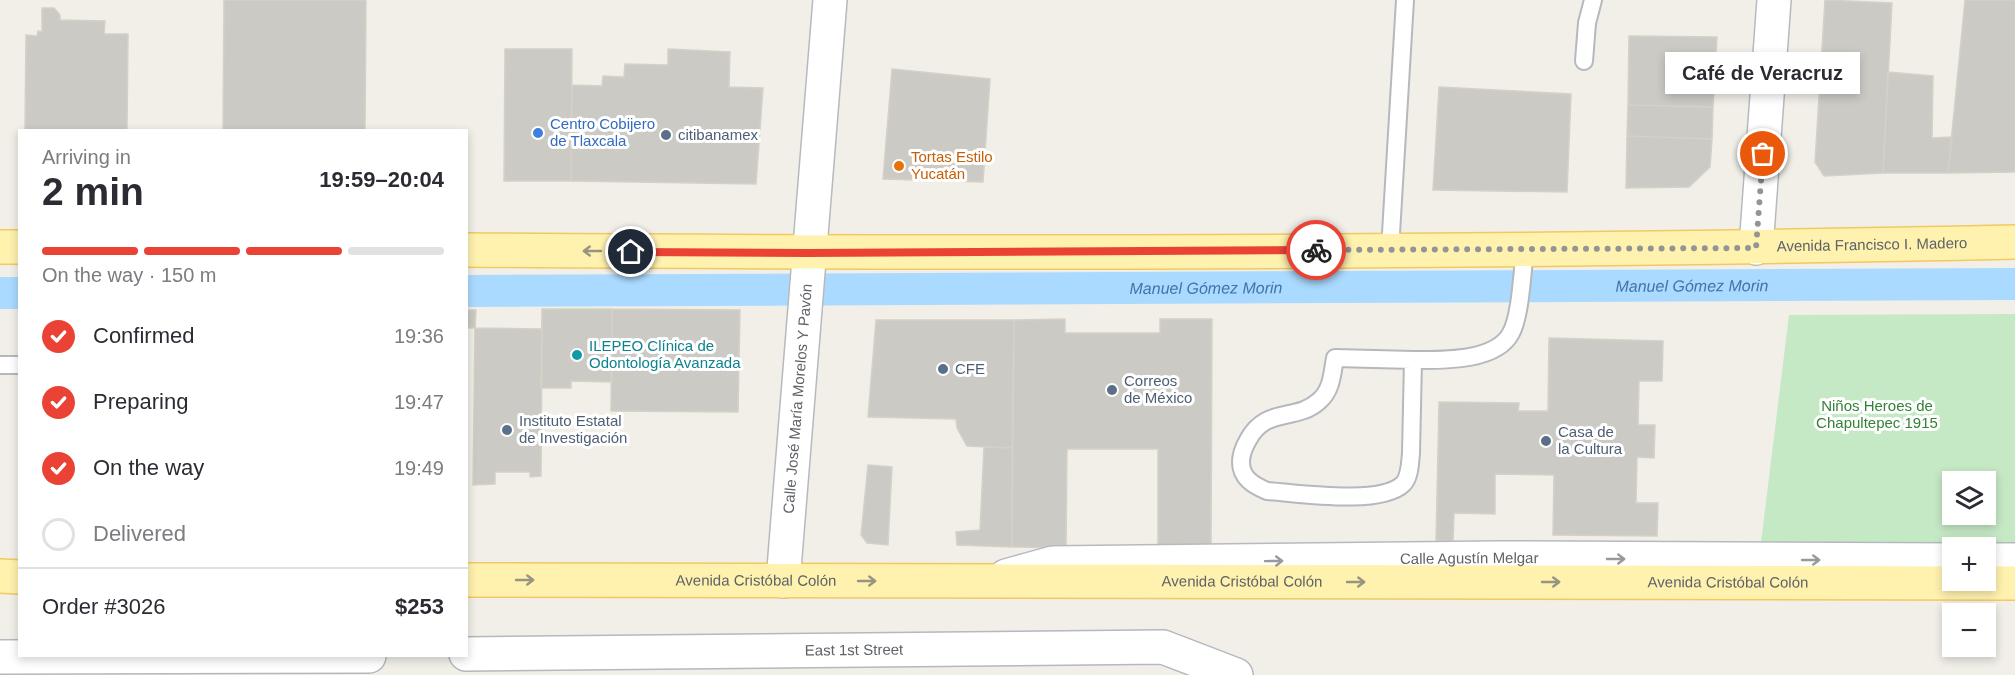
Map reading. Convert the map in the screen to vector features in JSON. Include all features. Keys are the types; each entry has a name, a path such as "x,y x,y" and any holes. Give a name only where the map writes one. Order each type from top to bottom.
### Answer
{"main road":[{"name":"Calle José María Morelos Y Pavón","path":"783,580 830,0"},
{"path":"1756,248 1774,0"},
{"name":"Avenida Francisco I. Madero","path":"468,250 808,253 1525,250 2015,242"},
{"path":"0,247 18,247"},
{"name":"Calle Agustín Melgar","path":"987,581 1053,563 1499,558 1942,560"},
{"path":"1996,560 2015,560"},
{"path":"0,576 18,577"},
{"name":"Avenida Cristóbal Colón","path":"468,580 2015,583"},
{"name":"East 1st Street","path":"468,654 1163,647 1236,675"},
{"path":"0,657 202,666 352,657"}],"lane":[{"path":"1390,250 1405,0"},
{"path":"1584,61 1587,23 1593,0"},
{"path":"1413,360 1412,453 1410,469 1404,483 1391,491 1359,497 1267,491 1253,485 1244,475 1241,464 1242,454 1252,432 1267,419 1307,409 1320,401 1330,388 1335,358 1452,360 1475,356 1497,347 1511,334 1517,312 1525,250"},
{"path":"0,365 18,365"}],"green space":[{"name":"Niños Heroes de Chapultepec 1915","path":"2015,314 2015,548 1996,548 1996,537 1942,537 1942,549 1760,551 1789,315"}],"building":[{"path":"224,0 366,0 365,129 223,129"},
{"path":"1825,0 1892,3 1883,173 1824,176 1815,162"},
{"path":"1965,0 2015,0 2015,172 1948,173"},
{"path":"42,8 54,8 60,15 60,20 105,21 104,34 128,34 127,129 25,129 26,35 37,36 38,31 42,32"},
{"path":"1629,36 1717,37 1713,107 1628,105"},
{"name":"Centro Cobijero de Tlaxcala","path":"505,49 572,49 571,181 504,181"},
{"name":"citibanamex","path":"668,49 730,52 729,87 763,88 756,184 571,181 572,85 602,86 603,76 624,77 625,64 668,65"},
{"path":"892,69 990,79 983,182 883,179"},
{"path":"1888,72 1933,76 1932,138 1952,137 1948,173 1883,173"},
{"path":"1439,87 1571,94 1567,192 1433,190"},
{"path":"1628,105 1713,107 1712,139 1627,136"},
{"path":"1627,136 1712,139 1710,167 1689,187 1626,188"},
{"name":"ILEPEO Clínica de Odontología Avanzada","path":"542,309 612,309 612,382 571,381 571,388 541,388"},
{"path":"612,309 740,310 738,412 611,411"},
{"path":"468,310 476,310 475,328 468,328"},
{"name":"Correos de México","path":"1065,319 1065,333 1160,333 1160,319 1212,319 1211,552 1158,551 1158,449 1067,449 1066,548 1012,547 1014,320"},
{"name":"CFE","path":"876,320 1014,320 1012,448 967,446 957,428 956,419 868,417"},
{"name":"Instituto Estatal de Investigación","path":"475,328 542,329 541,476 530,477 530,472 495,472 495,484 473,485"},
{"name":"Casa de la Cultura","path":"1549,338 1663,341 1662,381 1639,381 1638,425 1655,425 1654,458 1637,457 1636,503 1658,503 1657,536 1553,535 1554,475 1495,474 1495,514 1454,513 1453,541 1436,540 1439,402 1519,403 1518,411 1548,411"},
{"path":"984,447 1012,448 1012,547 957,545 956,532 980,530"},
{"path":"868,465 892,467 888,545 867,543 861,535"}],"waterway":[{"name":"Manuel Gómez Morin","path":"468,291 2015,284"},
{"name":"Manuel Gómez Morin","path":"0,293 18,293"}],"way so far":[{"path":"1316,250 1756,248 1763,154"}],"place":[{"name":"Centro Cobijero de Tlaxcala","path":"538,133"},
{"name":"citibanamex","path":"666,135"},
{"name":"Café de Veracruz","path":"1763,154"},
{"name":"Tortas Estilo Yucatán","path":"899,166"},
{"name":"ILEPEO Clínica de Odontología Avanzada","path":"577,355"},
{"name":"CFE","path":"943,369"},
{"name":"Correos de México","path":"1112,390"},
{"name":"Instituto Estatal de Investigación","path":"507,430"},
{"name":"Casa de la Cultura","path":"1546,441"}],"route":[{"path":"631,252 1316,250"}]}
